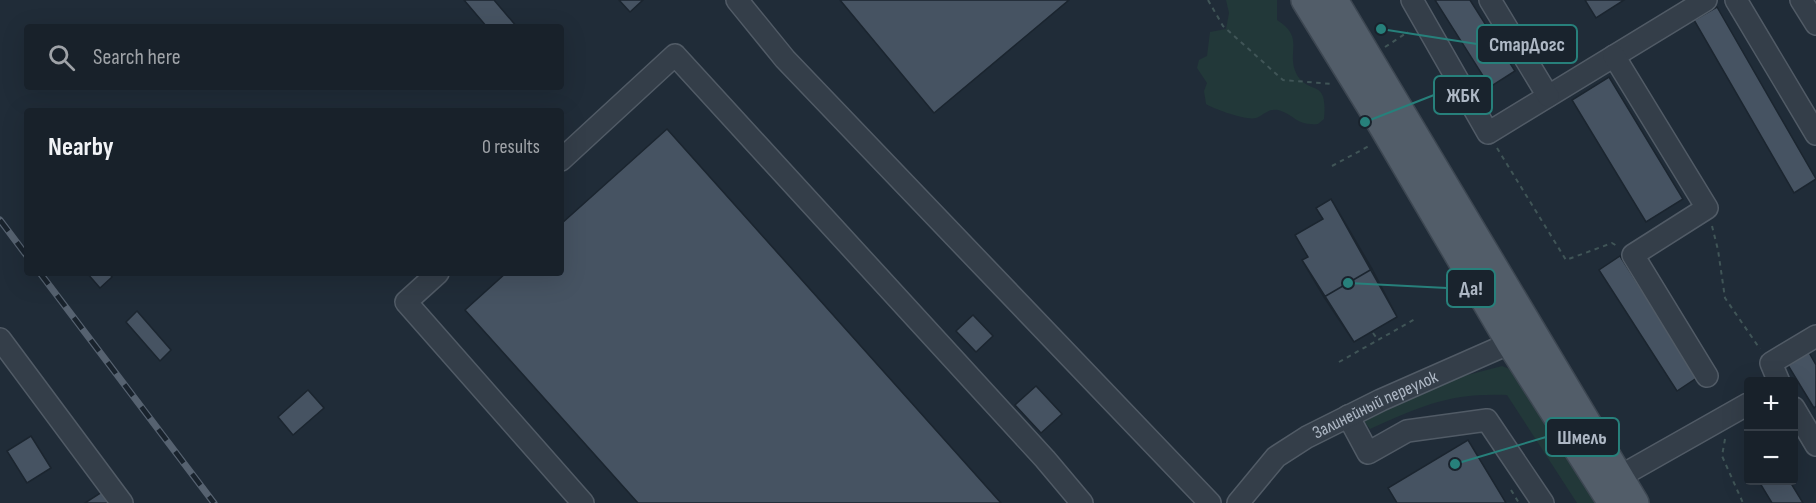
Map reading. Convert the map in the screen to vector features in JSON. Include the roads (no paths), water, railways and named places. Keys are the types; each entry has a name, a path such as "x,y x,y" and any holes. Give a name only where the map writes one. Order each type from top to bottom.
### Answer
{"main road":[{"path":"1305,0 1522,338 1635,503"},
{"path":"1334,0 1612,503"}],"street":[{"path":"737,0 785,59 1210,503"},
{"path":"1412,0 1488,133 1706,0"},
{"path":"1490,0 1548,96"},
{"path":"1736,0 1816,134"},
{"path":"1801,0 1816,24"},
{"path":"564,157 675,55 1046,459 1082,503"},
{"path":"1614,56 1707,208 1633,255 1707,376"},
{"path":"435,276 406,302 583,503"},
{"path":"1775,372 1816,336"},
{"name":"Залинейный переулок","path":"1238,503 1276,457 1348,416 1522,338"},
{"path":"0,339 122,503"},
{"path":"1619,477 1744,407"},
{"path":"1798,415 1816,445"},
{"path":"1348,416 1368,453 1407,431 1487,420 1543,503"}],"railway":[{"path":"0,220 24,252"},
{"path":"42,276 214,503"}],"place":[{"name":"СтарДогс","path":"1381,29"},
{"name":"ЖБК","path":"1365,122"},
{"name":"Да!","path":"1348,283"},
{"name":"Шмель","path":"1455,464"}]}
